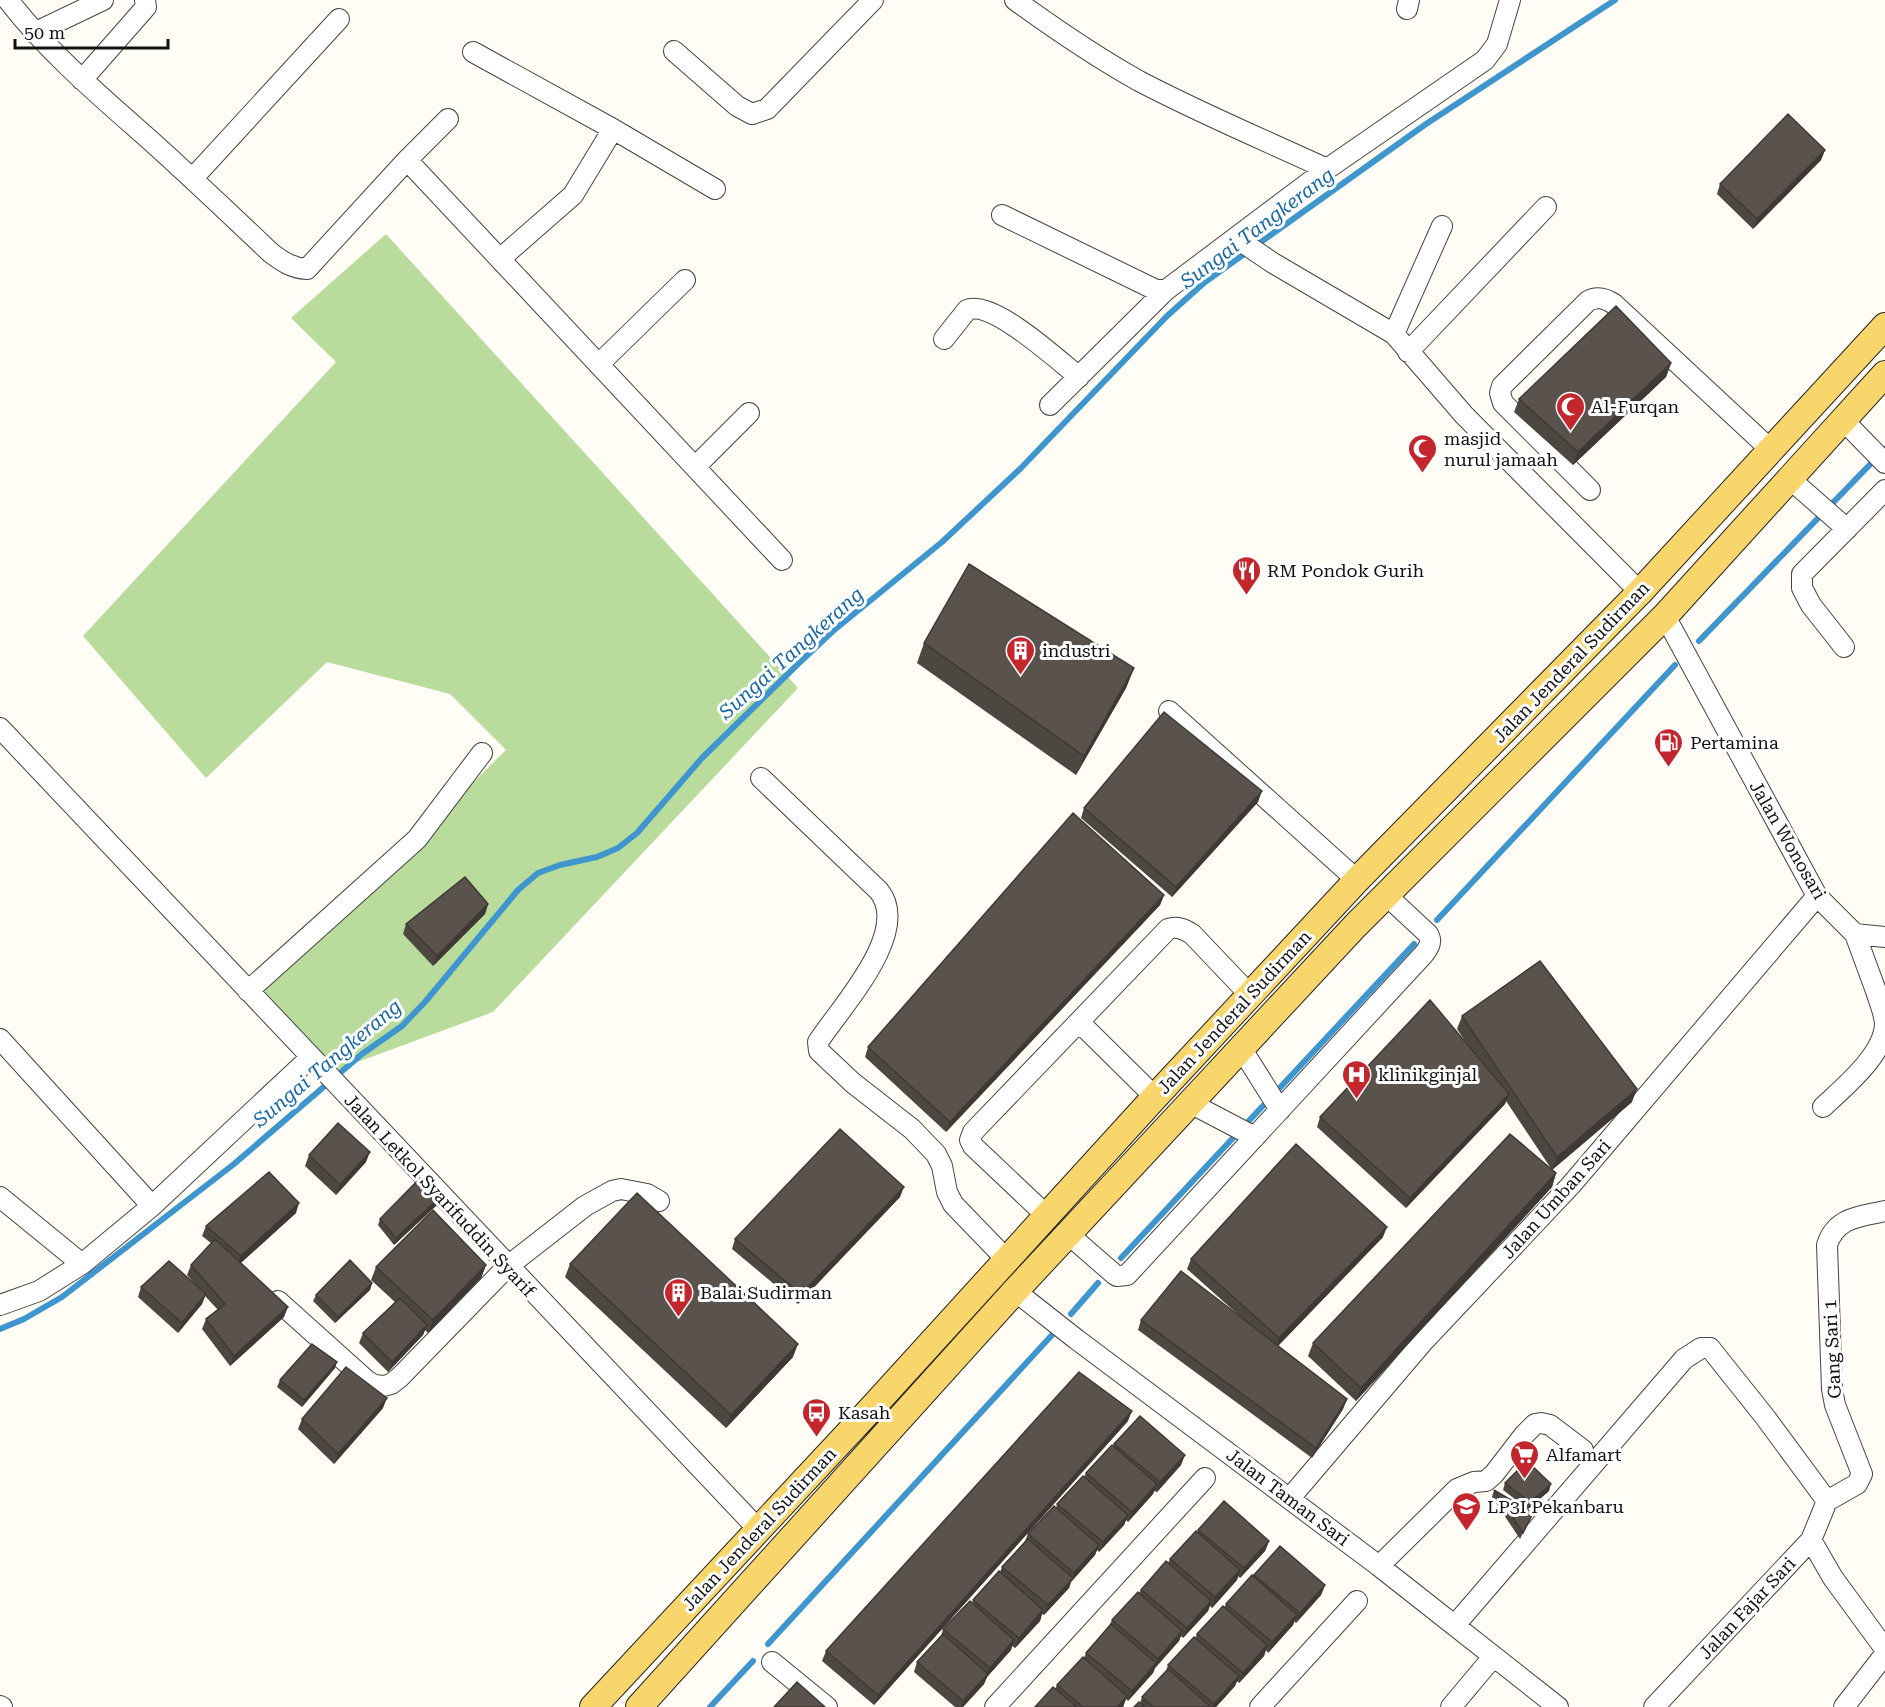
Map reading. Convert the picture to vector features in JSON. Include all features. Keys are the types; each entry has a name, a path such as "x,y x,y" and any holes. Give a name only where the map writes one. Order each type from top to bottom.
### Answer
{"main road":[{"name":"Jalan Jenderal Sudirman","path":"592,1707 870,1410 1155,1097 1357,880 1640,592 1885,326"},
{"name":"Jalan Jenderal Sudirman","path":"639,1707 1015,1291 1386,895 1665,616 1799,487 1843,420 1885,374"}],"street":[{"path":"8,0 34,33 82,80 193,178 271,253 285,264 297,268 307,269 407,159 448,119"},
{"path":"34,33 103,0"},
{"path":"82,80 146,7 146,0"},
{"path":"674,51 737,106 752,114 760,112 767,109 873,0"},
{"path":"1015,0 1082,47 1138,80 1222,122 1327,169"},
{"path":"1050,405 1166,290 1327,169 1485,60 1497,44 1510,0"},
{"path":"193,178 339,19"},
{"path":"473,52 613,129 715,189"},
{"path":"501,258 573,195 613,129"},
{"path":"407,159 782,560"},
{"path":"1408,352 1546,207"},
{"path":"1002,215 1156,290 1166,290"},
{"path":"1394,334 1442,226"},
{"path":"1236,238 1273,263 1394,334 1464,415 1640,592"},
{"path":"599,364 685,280"},
{"path":"1590,490 1503,403 1500,393 1502,386 1588,301 1594,298 1607,299 1614,304 1771,450"},
{"path":"944,339 967,310 981,308 1012,323 1078,377"},
{"path":"695,467 749,413"},
{"path":"1843,420 1882,460"},
{"path":"1799,487 1847,529"},
{"path":"1844,647 1811,605 1802,588 1802,574 1885,490"},
{"name":"Jalan Wonosari","path":"1665,616 1817,896 1855,934"},
{"path":"1169,711 1357,880"},
{"name":"Jalan Letkol Syarifuddin Syarif","path":"3,737 314,1060 758,1529"},
{"path":"248,991 417,839 482,753"},
{"path":"761,778 879,891 888,906 886,926 878,954 863,980 818,1042 819,1051 854,1083 912,1129 936,1154 942,1166 947,1191 953,1204 1007,1260"},
{"path":"1068,1234 1114,1274 1127,1275 1246,1132 1427,949 1431,938 1428,934 1386,895"},
{"name":"Jalan Umban Sari","path":"1290,1498 1422,1343 1571,1185 1817,896"},
{"path":"1047,1216 973,1146 970,1136 1168,929 1175,927 1192,934 1251,996"},
{"path":"1823,1107 1869,1061 1884,1034 1885,1022 1882,1009 1855,934 1885,937"},
{"path":"1079,1022 1155,1097"},
{"path":"0,1039 152,1206"},
{"path":"1241,1048 1275,1101"},
{"path":"0,1305 39,1291 82,1264 152,1206 314,1060"},
{"path":"1190,1103 1246,1132"},
{"path":"278,1301 355,1371 374,1384 384,1386 400,1377 508,1266 585,1206 612,1191 633,1190 659,1201"},
{"path":"0,1197 82,1264"},
{"name":"Gang Sari 1","path":"1827,1501 1857,1484 1862,1474 1838,1413 1832,1389 1827,1245 1834,1229 1841,1223 1885,1211"},
{"name":"Jalan Taman Sari","path":"1015,1291 1379,1566 1558,1707"},
{"path":"1455,1625 1684,1359 1701,1348 1710,1348 1827,1501"},
{"path":"1379,1566 1457,1489 1474,1482 1486,1481 1494,1474 1535,1424 1550,1425 1583,1450"},
{"path":"995,1707 1205,1478"},
{"name":"Jalan Fajar Sari","path":"1654,1707 1812,1540 1827,1501"},
{"path":"1812,1540 1833,1578 1884,1645 1844,1707"},
{"path":"1260,1707 1357,1601"},
{"path":"1451,1707 1493,1657"},
{"path":"772,1662 827,1707"}],"green space":[{"path":"386,234 798,688 493,1012 336,1070 262,990 506,750 450,694 327,662 206,778 83,636 336,362 291,318"}],"building":[{"path":"1788,114 1825,150 1757,219 1720,184"},
{"path":"1616,306 1671,363 1578,452 1519,399"},
{"name":"industri","path":"969,564 1134,668 1084,756 924,643"},
{"path":"1164,712 1262,791 1176,887 1084,808"},
{"path":"1073,813 1164,895 950,1122 868,1047"},
{"path":"465,877 488,904 437,956 406,924"},
{"path":"1540,961 1637,1089 1557,1157 1462,1016"},
{"path":"1430,1000 1509,1094 1410,1198 1320,1117"},
{"path":"338,1123 370,1152 340,1185 309,1155"},
{"path":"840,1129 904,1187 801,1294 735,1239"},
{"path":"1510,1134 1556,1173 1361,1388 1313,1343"},
{"path":"1296,1144 1387,1227 1279,1338 1191,1259"},
{"path":"269,1172 299,1203 241,1256 206,1226"},
{"path":"420,1178 440,1197 396,1238 380,1219"},
{"name":"Balai Sudirman","path":"637,1193 798,1344 731,1415 570,1264"},
{"path":"433,1210 486,1265 433,1320 376,1267"},
{"path":"215,1239 288,1307 234,1356 206,1319 225,1304 191,1265"},
{"path":"350,1260 372,1283 338,1317 316,1295"},
{"path":"169,1261 206,1294 182,1323 141,1287"},
{"path":"1181,1271 1347,1399 1316,1448 1141,1320"},
{"path":"400,1298 427,1325 392,1362 363,1333"},
{"path":"312,1344 337,1362 304,1400 280,1380"},
{"path":"346,1367 387,1398 338,1454 302,1419"},
{"path":"1079,1372 1132,1411 878,1695 826,1651"},
{"path":"1140,1416 1185,1455 1160,1482 1114,1444"},
{"path":"1112,1445 1157,1484 1132,1512 1086,1473"},
{"name":"Alfamart","path":"1527,1461 1551,1484 1530,1502 1505,1483"},
{"path":"1083,1476 1128,1515 1103,1542 1057,1504"},
{"path":"1494,1490 1533,1513 1523,1533"},
{"path":"1224,1501 1269,1541 1244,1568 1198,1530"},
{"path":"1054,1506 1099,1545 1074,1573 1028,1534"},
{"path":"1196,1531 1240,1570 1215,1597 1170,1559"},
{"path":"1028,1539 1073,1578 1048,1605 1002,1567"},
{"path":"1280,1546 1325,1585 1300,1613 1254,1575"},
{"path":"1166,1561 1211,1601 1187,1628 1141,1590"},
{"path":"999,1571 1043,1610 1019,1638 973,1600"},
{"path":"1252,1575 1297,1615 1272,1642 1226,1604"},
{"path":"1138,1592 1182,1631 1158,1659 1112,1620"},
{"path":"970,1601 1014,1640 990,1668 943,1629"},
{"path":"1223,1606 1267,1645 1243,1673 1197,1634"},
{"path":"1111,1624 1156,1663 1132,1691 1086,1653"},
{"path":"943,1634 988,1674 963,1701 917,1662"},
{"path":"1194,1637 1239,1676 1214,1704 1168,1665"},
{"path":"1083,1657 1127,1696 1117,1707 1083,1707 1057,1685"},
{"path":"1168,1669 1211,1707 1153,1707 1142,1697"},
{"path":"797,1682 825,1707 774,1707"},
{"path":"1053,1687 1077,1707 1035,1707"},
{"path":"1139,1702 1145,1707 1134,1707"}],"waterway":[{"name":"Sungai Tangkerang","path":"0,1329 24,1319 62,1297 234,1164 362,1054 402,1026 425,1002 518,890 538,873 560,865 597,857 618,848 637,833 702,758 799,663 833,631 942,542 1020,469 1167,316 1205,282 1426,124 1615,0"},
{"path":"1699,641 1885,449"},
{"path":"1437,920 1675,665"},
{"path":"1121,1258 1414,944"},
{"path":"1071,1314 1098,1283"},
{"path":"768,1644 1052,1335"},
{"path":"710,1707 753,1661"}],"place":[{"name":"Al-Furqan","path":"1570,432"},
{"name":"masjid nurul jamaah","path":"1423,474"},
{"name":"RM Pondok Gurih","path":"1246,596"},
{"name":"industri","path":"1021,676"},
{"name":"Pertamina","path":"1669,768"},
{"name":"klinikginjal","path":"1357,1100"},
{"name":"Balai Sudirman","path":"679,1318"},
{"name":"Kasah","path":"817,1438"},
{"name":"Alfamart","path":"1525,1480"},
{"name":"LP3I Pekanbaru","path":"1466,1532"}]}
